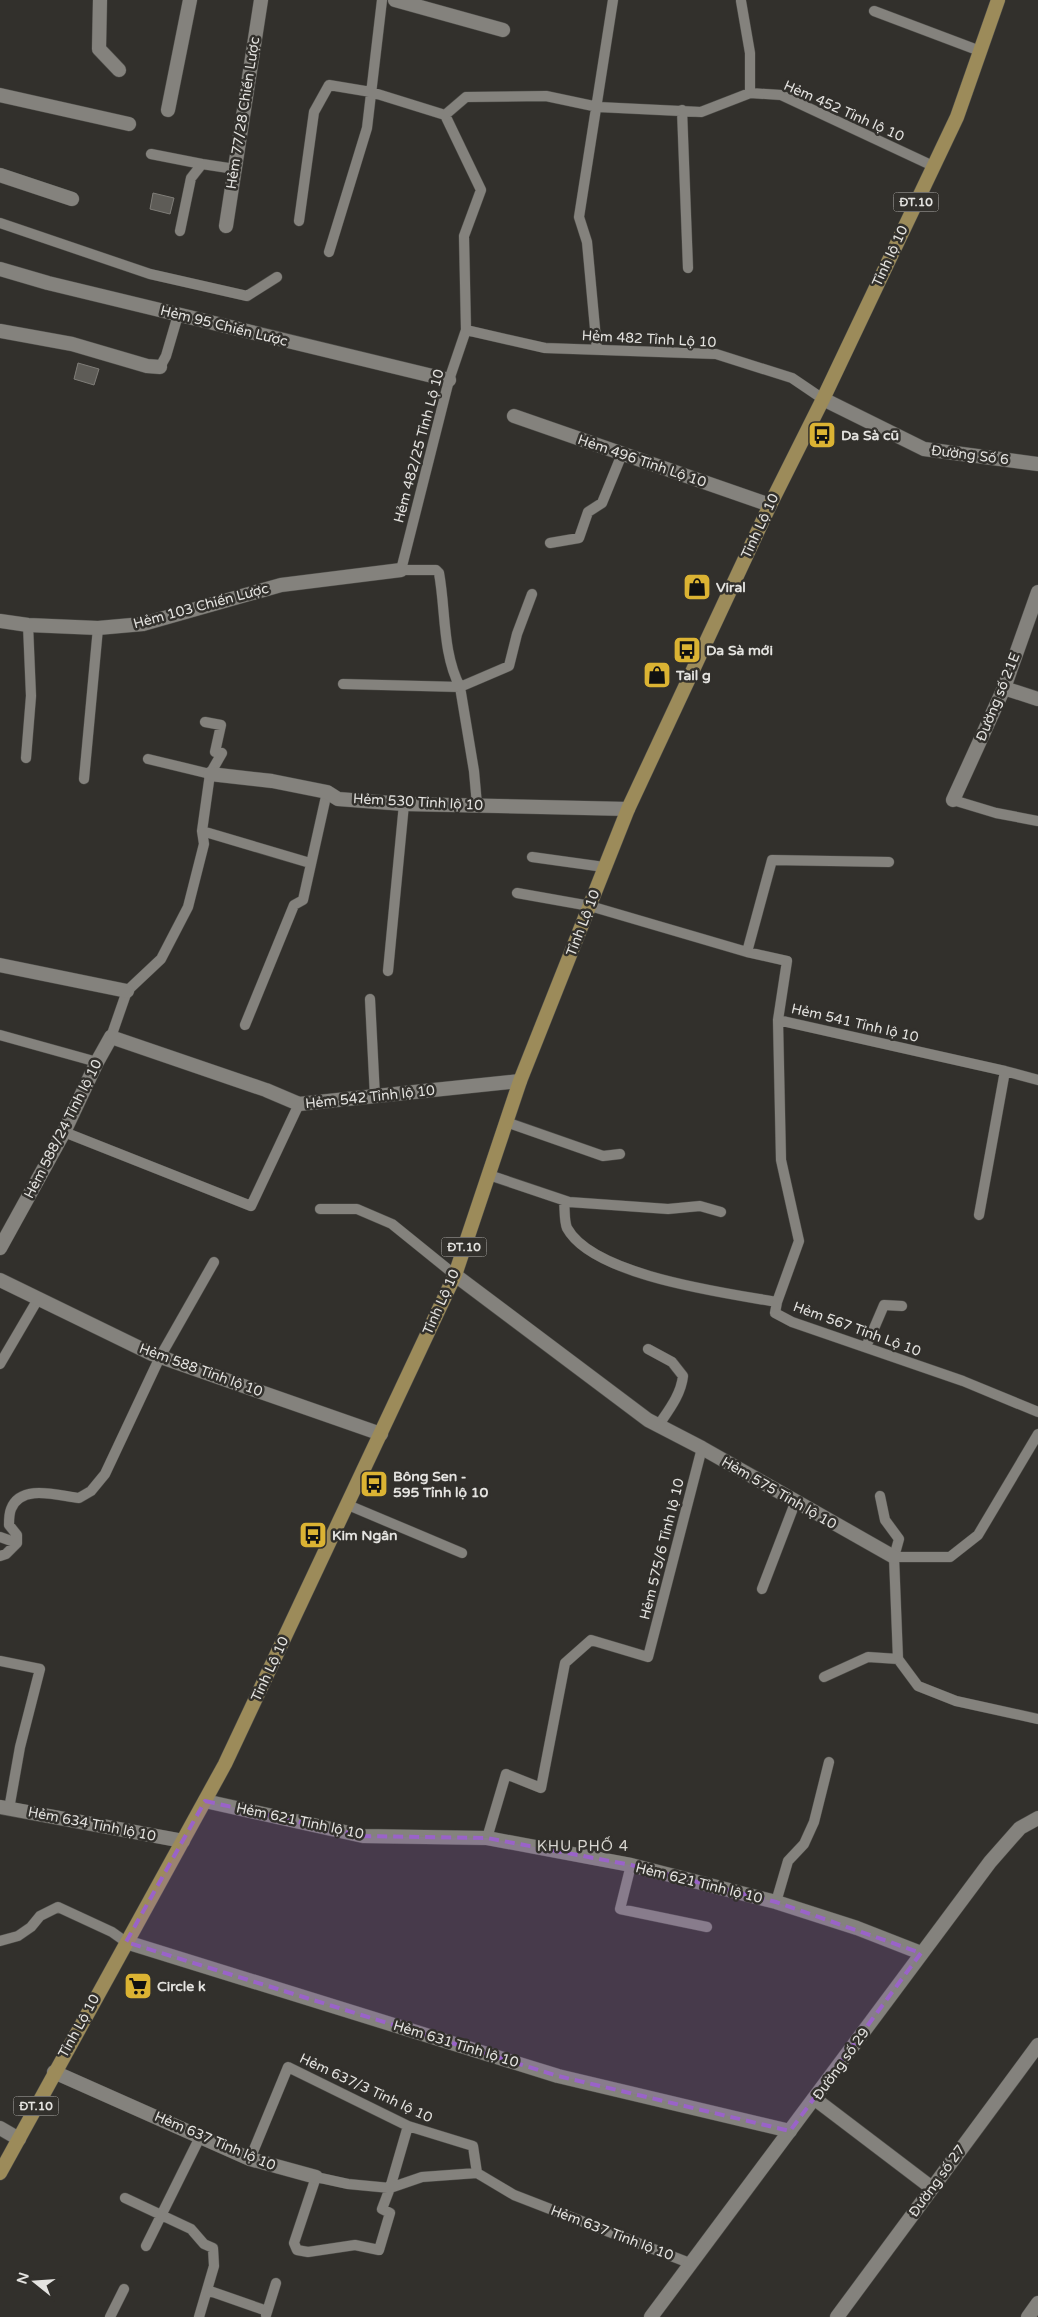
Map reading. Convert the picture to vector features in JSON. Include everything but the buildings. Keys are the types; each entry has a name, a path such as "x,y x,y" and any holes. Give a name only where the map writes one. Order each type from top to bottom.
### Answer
{"main road":[{"name":"Tỉnh lộ 10","path":"823,399 957,117 998,0"},
{"name":"Tỉnh Lộ 10","path":"54,2072 225,1764 455,1275 520,1081 628,809 770,505 823,399"},
{"name":"Tỉnh lộ 10","path":"0,2173 54,2072"}],"street":[{"path":"100,0 99,49 119,70"},
{"path":"168,110 190,0"},
{"name":"Hẻm 77/28 Chiến Lược","path":"226,226 261,0"},
{"path":"395,0 503,30"},
{"path":"0,95 129,124"},
{"path":"0,175 72,199"},
{"name":"Hẻm 95 Chiến Lược","path":"0,269 178,315 449,380"},
{"path":"0,330 72,344 147,366 160,367"},
{"name":"Đường Số 6","path":"823,399 924,449 1038,464"},
{"name":"Hẻm 496 Tỉnh Lộ 10","path":"514,416 770,505"},
{"name":"Hẻm 103 Chiến Lược","path":"0,621 28,625 98,628 143,624 281,585 401,570"},
{"name":"Đường số 21E","path":"953,800 1004,688 1038,592"},
{"path":"1004,688 1038,699"},
{"name":"Hẻm 530 Tỉnh lộ 10","path":"210,774 272,781 327,792 338,799 404,804 628,809"},
{"path":"0,965 127,991"},
{"name":"Hẻm 542 Tỉnh lộ 10","path":"111,1037 266,1090 299,1104 520,1081"},
{"name":"Hẻm 588/24 Tỉnh lộ 10","path":"0,1248 64,1132 111,1037"},
{"name":"Hẻm 575 Tỉnh lộ 10","path":"455,1275 658,1426 702,1448 894,1558"},
{"name":"Hẻm 588 Tỉnh lộ 10","path":"0,1280 160,1357 381,1434"},
{"name":"Hẻm 621 Tỉnh lộ 10","path":"205,1801 363,1836 487,1838 631,1865 776,1902 857,1928 921,1953"},
{"name":"Hẻm 634 Tỉnh lộ 10","path":"4,1808 183,1841"},
{"name":"Đường số 29","path":"651,2317 815,2099 921,1953 1001,1849 1020,1828 1038,1818"},
{"name":"Hẻm 631 Tỉnh lộ 10","path":"126,1942 558,2076 790,2131"},
{"name":"Đường số 27","path":"837,2317 1038,2045"},
{"name":"Hẻm 637 Tỉnh lộ 10","path":"54,2072 250,2159 316,2177"},
{"path":"815,2099 932,2188"},
{"path":"0,2128 19,2139"},
{"path":"1028,2317 1038,2304"}],"lane":[{"path":"329,252 367,128 382,0"},
{"path":"596,350 587,242 579,217 598,108 613,0"},
{"path":"741,1 750,52 750,93"},
{"path":"874,11 980,51"},
{"path":"299,221 314,112 329,84 371,92 445,115"},
{"name":"Hẻm 452 Tỉnh lộ 10","path":"445,115 466,97 546,96 598,108 701,112 750,93 781,95 933,166"},
{"path":"682,110 688,268"},
{"name":"Hẻm 482/25 Tỉnh Lộ 10","path":"401,570 449,380 466,330 464,236 481,190 445,115"},
{"path":"151,154 235,169"},
{"path":"180,231 191,178 202,164"},
{"path":"0,223 150,274 247,296 277,277"},
{"path":"160,367 166,356 178,315"},
{"name":"Hẻm 482 Tỉnh Lộ 10","path":"466,330 545,348 716,354 792,378 823,399"},
{"path":"550,544 579,538 588,512 602,503 622,454"},
{"path":"401,570 436,570 439,572 448,656 453,675 460,688 474,771 477,805"},
{"path":"342,684 460,688 509,666 517,634 532,594"},
{"path":"26,758 31,696 28,625"},
{"path":"84,779 98,628"},
{"path":"111,1037 127,991 161,959 188,907 204,844 202,831 210,774 222,753 215,752 221,725 204,722"},
{"path":"148,759 210,774"},
{"path":"245,1025 294,905 303,900 327,792"},
{"path":"953,800 1038,821"},
{"path":"388,971 404,804"},
{"path":"202,831 310,863"},
{"path":"532,857 604,867"},
{"path":"747,952 772,860 889,862"},
{"name":"Hẻm 541 Tỉnh lộ 10","path":"517,893 590,906 747,952 787,960 778,1020 1005,1070 1038,1080"},
{"path":"370,999 375,1097"},
{"path":"777,1302 799,1241 780,1160 778,1020"},
{"path":"0,1035 97,1062"},
{"path":"979,1215 1005,1070"},
{"path":"64,1132 251,1206 299,1104"},
{"path":"506,1122 603,1156 620,1154"},
{"path":"488,1175 564,1201 668,1210 700,1206 721,1212"},
{"name":"Hẻm 567 Tỉnh Lộ 10","path":"564,1201 566,1226 575,1240 603,1257 652,1278 777,1302 775,1313 792,1322 963,1381 1038,1412"},
{"path":"320,1209 357,1209 392,1224 455,1275"},
{"path":"0,1556 6,1554 17,1543 17,1535 9,1525 11,1508 22,1496 38,1492 79,1498 91,1491 105,1474 160,1357 214,1262"},
{"path":"0,1364 38,1298"},
{"path":"866,1347 884,1305 902,1306"},
{"path":"648,1349 672,1362 683,1376 682,1383 672,1405 658,1426"},
{"path":"894,1558 950,1557 978,1535 1038,1434"},
{"name":"Hẻm 575/6 Tỉnh lộ 10","path":"487,1838 506,1774 541,1788 565,1663 591,1640 648,1657 702,1448"},
{"path":"880,1496 885,1520 899,1539 894,1558 898,1659 918,1686 956,1701 1038,1719"},
{"path":"762,1590 795,1503"},
{"path":"348,1505 462,1553"},
{"path":"0,1537 17,1543"},
{"path":"824,1677 868,1657 898,1659"},
{"path":"0,1662 40,1668 4,1808"},
{"path":"776,1902 788,1861 804,1844 814,1822 829,1762"},
{"path":"631,1865 620,1909 707,1927"},
{"path":"0,1941 18,1936 31,1927 40,1916 58,1907 112,1932 126,1942"},
{"name":"Hẻm 637/3 Tỉnh lộ 10","path":"250,2159 288,2067 408,2126 472,2146 477,2173"},
{"path":"316,2177 294,2243 297,2250 305,2252 355,2245 379,2250 390,2213 382,2209 408,2126"},
{"path":"146,2246 200,2137"},
{"name":"Hẻm 637 Tỉnh lộ 10","path":"316,2177 348,2184 390,2188 422,2176 477,2173 514,2196 692,2264"},
{"path":"125,2198 191,2230 204,2244 213,2248 214,2266 199,2317"},
{"path":"207,2290 266,2314 276,2283"},
{"path":"110,2317 124,2289"}],"highlighted area":[{"path":"205,1801 363,1836 487,1838 631,1865 776,1902 921,1953 790,2131 558,2076 126,1942"}],"place":[{"name":"Da Sà cũ","path":"822,435"},
{"name":"Viral","path":"697,587"},
{"name":"Da Sà mới","path":"687,650"},
{"name":"Tail g","path":"657,675"},
{"name":"Bông Sen - 595 Tỉnh lộ 10","path":"374,1484"},
{"name":"Kim Ngân","path":"313,1535"},
{"name":"Circle k","path":"138,1986"}],"district":[{"name":"KHU PHỐ 4","path":"583,1846"}]}
